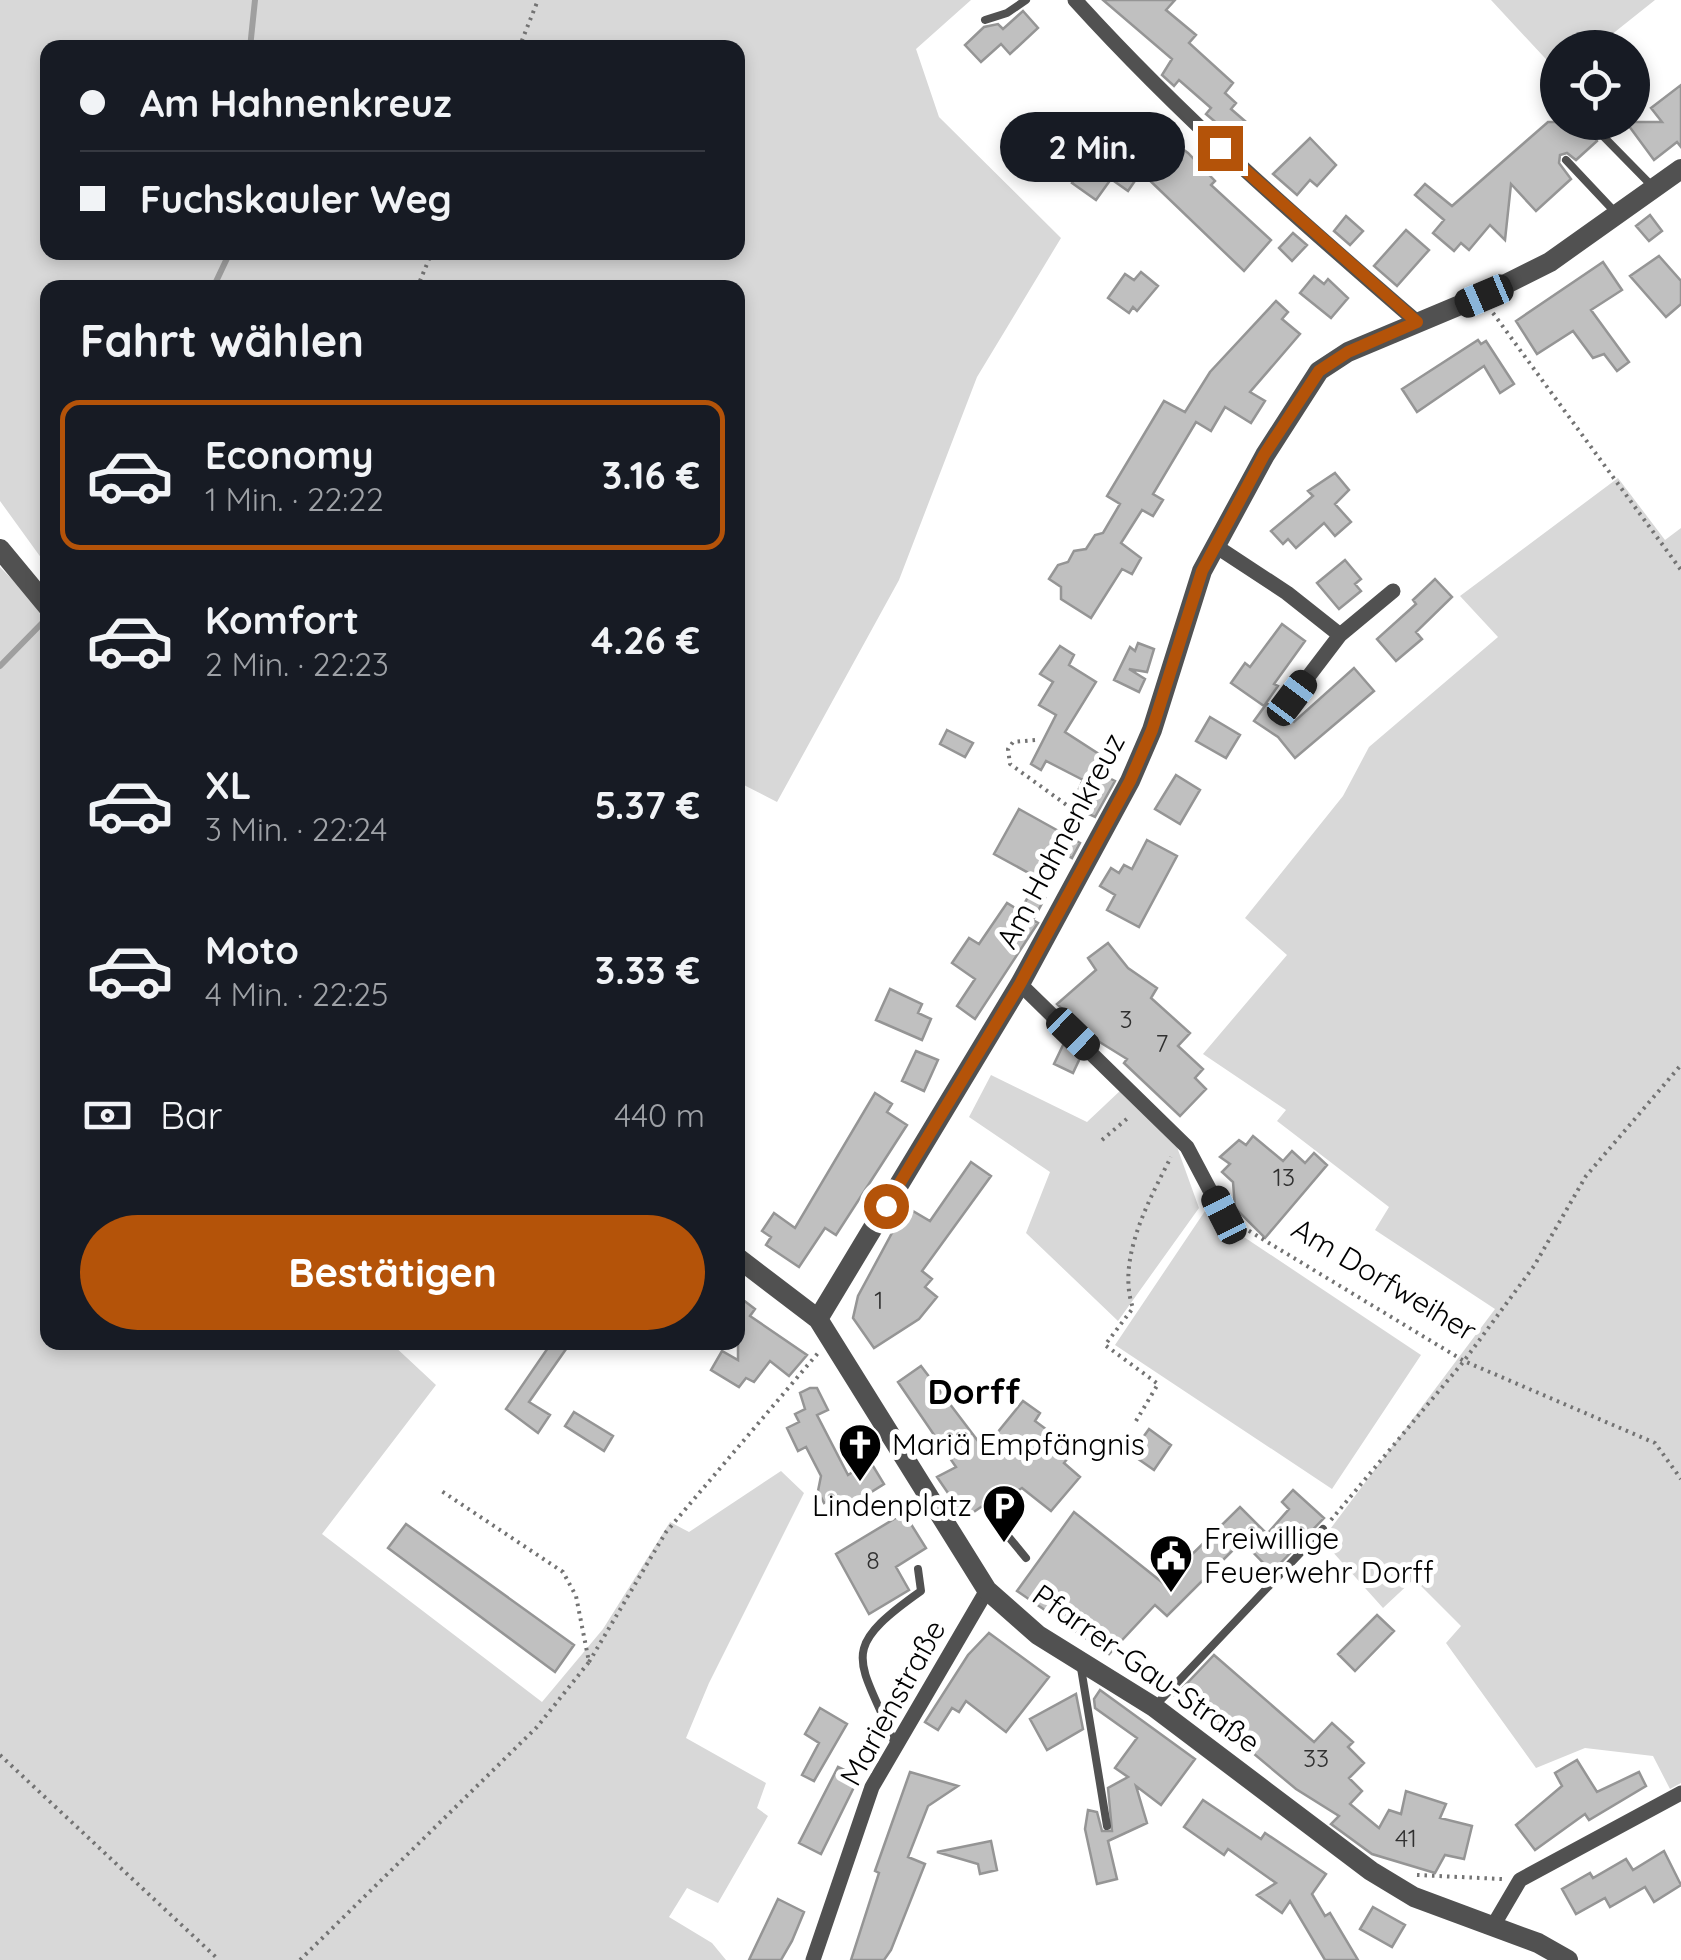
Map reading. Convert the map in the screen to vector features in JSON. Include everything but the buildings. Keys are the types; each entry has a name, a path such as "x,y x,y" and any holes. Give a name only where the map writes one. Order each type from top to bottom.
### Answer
{"street":[{"path":"1076,0 1142,74 1417,322"},
{"name":"Am Hahnenkreuz","path":"818,1320 1020,984 1103,829 1152,730 1202,571 1214,545 1264,455 1319,371 1348,352 1484,296 1550,262 1681,169"},
{"path":"1214,545 1287,592 1340,635"},
{"path":"0,550 40,599"},
{"path":"1292,698 1340,635 1393,590"},
{"path":"1020,984 1187,1147 1224,1215"},
{"name":"Pfarrer-Gau-Straße","path":"745,1263 818,1320 987,1590 1038,1635 1154,1706 1371,1871 1414,1897 1493,1926 1568,1960"},
{"name":"Marienstraße","path":"813,1960 872,1787 987,1590"},
{"path":"1493,1926 1520,1880 1681,1793"}],"lane":[{"path":"984,20 1008,13 1026,0"},
{"path":"1607,140 1655,190"},
{"path":"1566,160 1619,216"},
{"path":"993,1518 1026,1558"},
{"path":"1154,1706 1323,1529"},
{"path":"896,1744 862,1667 861,1649 876,1623 921,1591 918,1569"},
{"path":"1080,1660 1108,1826"}],"path":[{"path":"522,40 538,0"},
{"path":"1484,296 1540,380 1681,570"},
{"path":"1035,740 1013,742 1008,749 1010,764 1057,801 1103,829"},
{"path":"1323,1529 1464,1361 1534,1266 1586,1176 1681,1064"},
{"path":"1102,1140 1140,1108"},
{"path":"1136,1422 1158,1384 1105,1345 1133,1308 1128,1292 1144,1210 1177,1146"},
{"name":"Am Dorfweiher","path":"1224,1215 1464,1361 1655,1444 1681,1479"},
{"path":"300,1960 536,1727 589,1662 666,1532 832,1339"},
{"path":"440,1490 563,1572 576,1596 589,1662"},
{"path":"0,1756 219,1960"},
{"path":"1371,1871 1489,1882 1531,1874"}],"shaded area":[{"path":"0,0 971,0 916,49 939,117 1061,238 977,377 899,580 777,802 745,786 745,280 40,280 40,556 0,501"},
{"path":"1491,0 1655,0 1617,30 1540,30 1540,53"},
{"path":"1618,478 1665,540 1681,528 1681,1783 1670,1789 1653,1756 1585,1748 1536,1768 1446,1643 1461,1626 1414,1579 1383,1608 1322,1540 1495,1309 1375,1230 1389,1207 1277,1121 1286,1110 1203,1054 1287,955 1245,918 1343,796 1369,747 1498,637 1460,596"},
{"path":"0,567 40,608 40,1350 398,1350 436,1385 322,1534 542,1702 603,1629 670,1522 689,1532 781,1471 804,1493 709,1683 686,1738 766,1783 757,1808 768,1816 718,1903 687,1888 669,1917 712,1943 726,1960 0,1960"},
{"path":"991,1075 1087,1122 1122,1089 1177,1147 1199,1208 1118,1321 1026,1233 1050,1172 969,1117"},
{"path":"1205,1211 1421,1355 1332,1489 1115,1345"}],"waterway":[{"path":"251,40 255,0"},
{"path":"217,280 226,260"},
{"path":"0,666 40,625"}],"place":[{"name":"Mariä Empfängnis","path":"860,1483"},
{"name":"Lindenplatz","path":"1004,1544"},
{"name":"Freiwillige Feuerwehr Dorff","path":"1171,1594"}],"district":[{"name":"Dorff","path":"974,1392"}],"route":[{"path":"886,1206 1020,984 1130,781 1152,730 1202,571 1264,455 1319,371 1348,352 1417,322 1220,148"}]}
